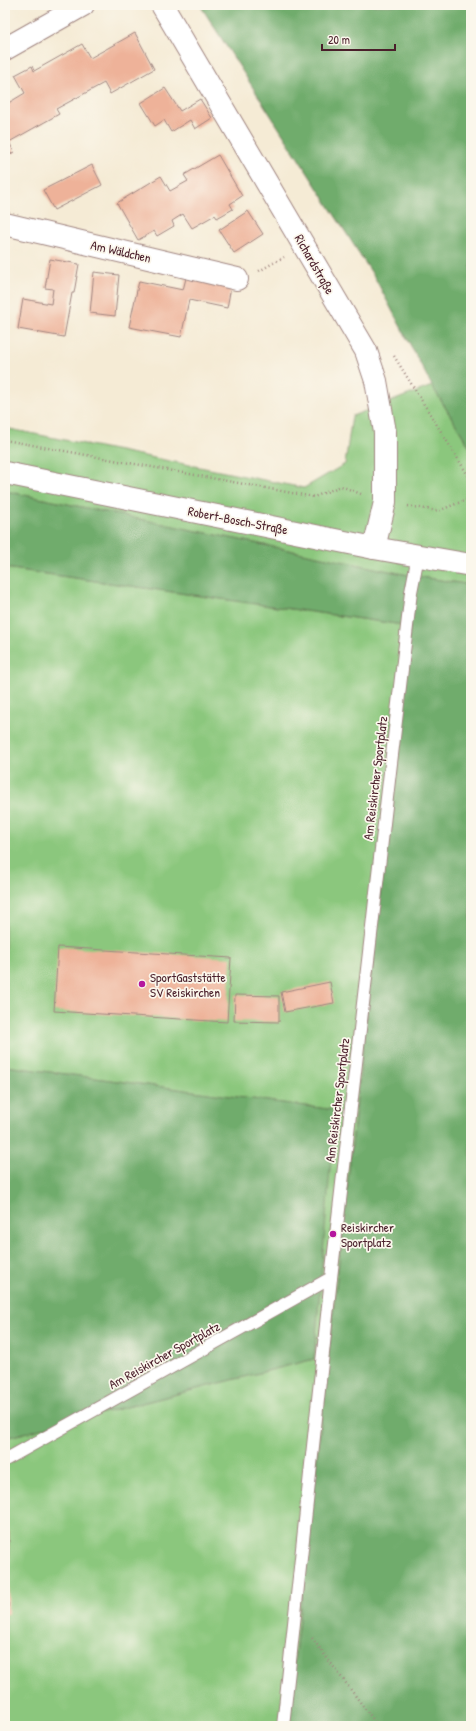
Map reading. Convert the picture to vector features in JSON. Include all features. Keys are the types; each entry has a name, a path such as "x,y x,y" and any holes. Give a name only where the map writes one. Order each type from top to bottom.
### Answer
{"street":[{"path":"5,49 83,5"},
{"name":"Richardstraße","path":"162,5 366,351 376,381 385,432 385,502 374,548"},
{"name":"Am Wäldchen","path":"5,224 237,279"},
{"name":"Robert-Bosch-Straße","path":"5,473 374,548 471,565"}],"lane":[{"name":"Am Reiskircher Sportplatz","path":"5,1460 331,1278 410,592 418,556"},
{"path":"283,1726 331,1278"}],"path":[{"path":"237,279 261,270 304,246"},
{"path":"394,355 471,480"},
{"path":"5,440 314,497 341,486 385,502 438,511 471,498"},
{"path":"295,1615 378,1726"}],"green space":[{"path":"200,5 468,5 471,16 471,449 432,386 375,278"},
{"path":"432,386 471,449 471,585 403,574 5,491 5,428 304,488 345,464 352,416"},
{"path":"5,491 403,574 471,585 471,1726 287,1726 410,626 5,568"},
{"name":"Reiskircher Sportplatz","path":"5,568 410,626 287,1726 5,1726 5,1438 314,1359 334,1110 5,1066"},
{"path":"5,1066 335,1110 314,1359 5,1438"}],"building":[{"path":"135,33 154,69 110,94 104,83 56,109 59,114 9,142 14,152 5,157 5,105 25,93 15,75 32,66 34,71 82,44 90,58"},
{"path":"165,88 180,111 200,99 212,118 195,129 190,120 171,132 164,120 155,126 141,103"},
{"path":"218,155 242,196 230,204 233,209 217,218 215,215 192,228 183,214 172,221 174,226 157,236 154,231 138,240 117,203 161,176 170,191 188,181 184,175"},
{"path":"92,165 102,185 54,210 43,190"},
{"path":"248,211 263,234 234,253 219,230"},
{"path":"50,259 79,264 64,337 18,329 23,299 51,304 53,289 45,288"},
{"path":"94,272 119,275 115,316 90,313"},
{"path":"186,278 231,287 227,308 189,300 181,337 129,327 139,281 183,290"},
{"name":"SportGaststätte SV Reiskirchen","path":"58,947 231,958 227,1022 54,1011"},
{"path":"330,982 334,1003 285,1012 281,992"},
{"path":"235,995 279,996 279,1022 234,1021"},
{"path":"5,1531 9,1531 8,1614 5,1614"}],"place":[{"name":"SportGaststätte SV Reiskirchen","path":"142,984"},
{"name":"Reiskircher Sportplatz","path":"333,1234"}]}
